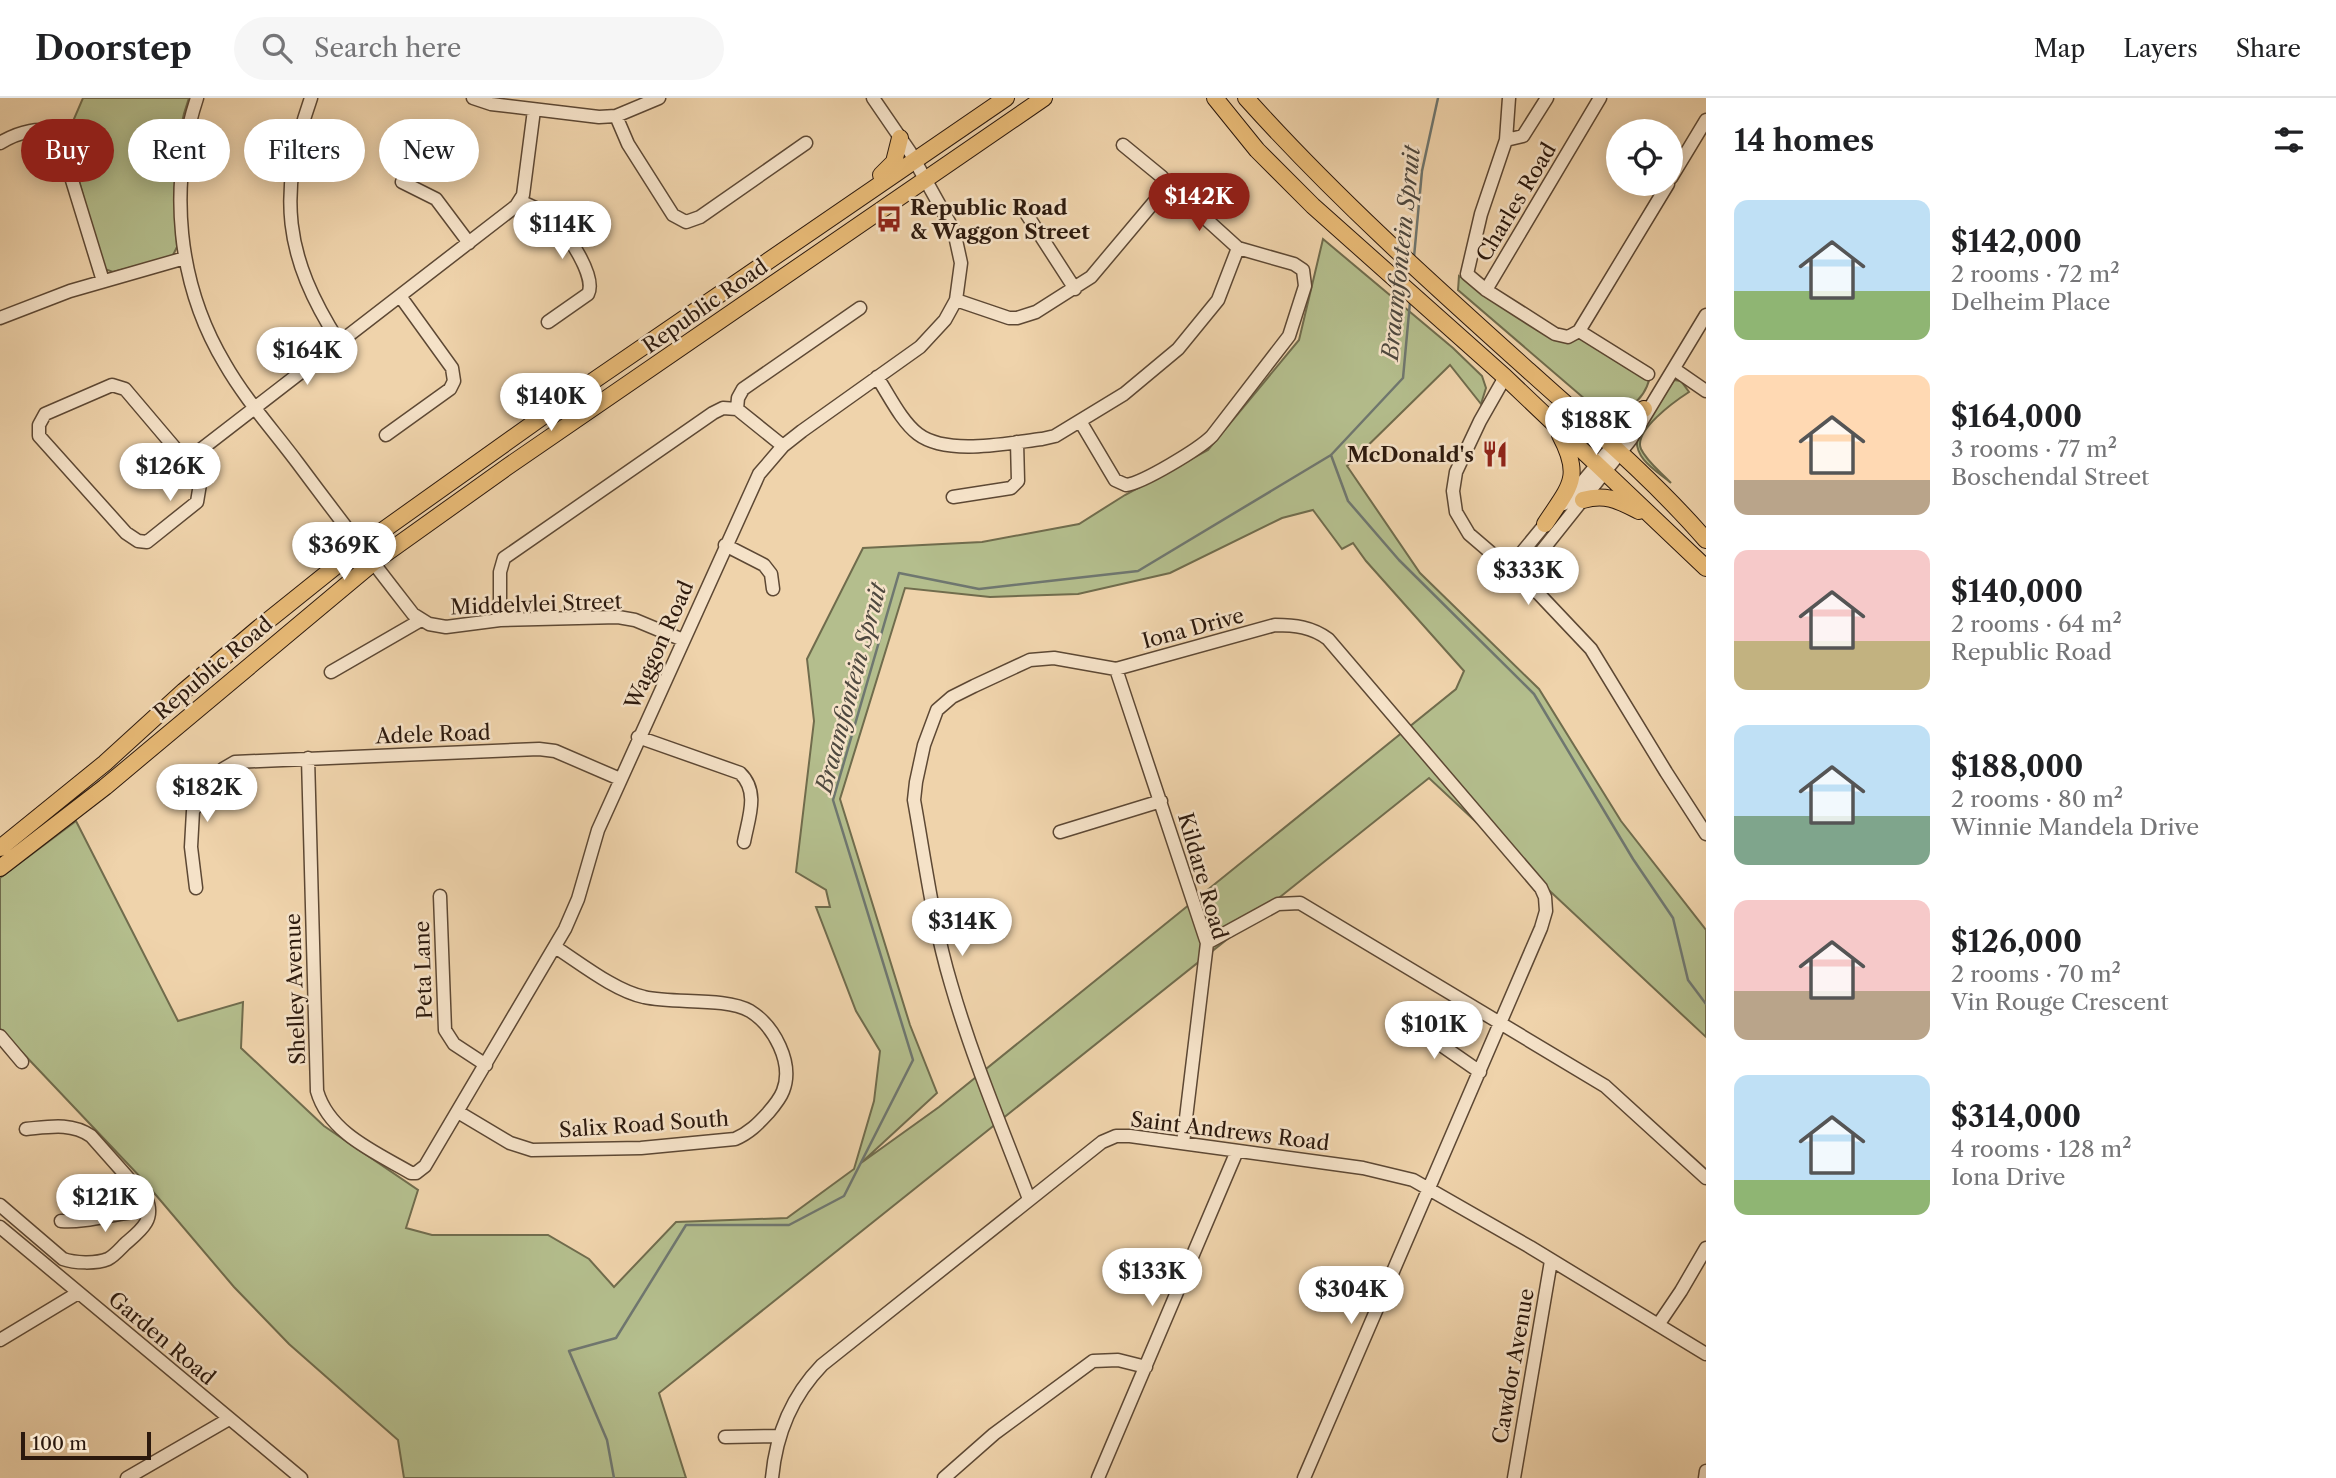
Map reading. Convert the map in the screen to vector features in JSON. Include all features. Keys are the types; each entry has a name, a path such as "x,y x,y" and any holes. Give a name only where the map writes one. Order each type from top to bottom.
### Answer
{"main road":[{"name":"Republic Road","path":"0,848 105,763 184,691 360,546 506,441 1006,98"},
{"name":"Republic Road","path":"0,868 105,787 374,562 507,467 1044,98"},
{"path":"1213,98 1257,149 1314,206 1438,320 1505,377 1706,569"},
{"path":"1246,98 1384,241 1616,449 1684,514 1706,540"},
{"path":"849,205 892,165 900,138"},
{"path":"1568,406 1613,421 1630,417 1644,409"},
{"path":"1545,524 1569,487 1573,473 1570,458 1555,424"},
{"path":"1583,500 1611,497 1641,512 1685,547"}],"street":[{"name":"Middelvlei Street","path":"197,98 189,121 180,182 185,258 200,310 214,345 236,382 414,614 429,624 446,627 500,620 626,618 683,640"},
{"path":"311,98 297,141 289,188 290,207 297,255 319,313 339,342"},
{"path":"473,98 491,104 598,117 616,116 659,98"},
{"name":"Waggon Road","path":"411,1173 422,1170 555,947 578,899 598,830 638,737 759,474 783,446 920,347 935,333 956,300 961,275 960,253 946,212 873,98"},
{"path":"1509,98 1506,140 1481,214 1467,267 1468,277 1486,290 1555,334 1568,337 1579,331 1661,196"},
{"path":"1506,140 1523,136 1547,98"},
{"name":"Charles Road","path":"1486,290 1600,98"},
{"path":"186,461 520,201 526,179 534,110"},
{"path":"616,116 628,144 673,215 687,222 700,217 806,143"},
{"path":"1683,157 1706,120"},
{"path":"0,143 41,129 59,138 103,281"},
{"path":"1123,145 1161,177 1171,196"},
{"path":"402,182 436,199 469,243"},
{"path":"956,300 1000,317 1017,318 1036,312 1091,277 1154,202 1171,196 1184,199 1238,248 1298,266 1304,273 1305,286 1289,336 1212,436 1201,445 1138,482 1126,485 1115,480 1080,421"},
{"path":"520,201 556,221 587,269 590,279 591,288 588,294 548,322"},
{"path":"1022,207 1075,289"},
{"path":"877,377 918,435 940,444 954,446 1049,438 1124,394 1178,349 1218,300 1238,248"},
{"path":"0,318 58,295 185,258"},
{"path":"386,435 450,389 454,377 452,368 400,296"},
{"path":"737,409 738,398 743,389 860,308"},
{"path":"1521,578 1583,500 1601,469 1674,369 1706,315"},
{"path":"1579,331 1648,374"},
{"path":"1674,369 1702,389 1706,397"},
{"path":"1616,449 1674,369"},
{"path":"1505,377 1456,472 1452,491 1462,526 1510,567 1591,649 1706,834"},
{"path":"118,386 125,389 186,461 200,484 197,502 152,540 143,542 126,533 42,441 39,425 45,414 107,387 118,386"},
{"path":"500,620 500,572 504,558 713,413 723,408 737,409 783,446"},
{"path":"953,497 1011,488 1015,485 1018,481 1017,442"},
{"path":"1510,567 1545,524 1601,469"},
{"path":"725,545 764,565 771,574 773,589"},
{"path":"331,672 421,620"},
{"name":"Iona Drive","path":"1029,1199 951,985 928,882 914,790 924,745 937,709 952,697 1030,660 1054,658 1116,669 1275,625 1300,626 1320,633 1328,639 1543,891 1546,911 1502,1023 1304,1478"},
{"name":"Kildare Road","path":"1116,669 1207,943 1183,1143"},
{"path":"638,737 740,774 748,780 752,790 744,842"},
{"name":"Adele Road","path":"196,888 191,847 193,811 223,769 241,761 539,749 555,751 620,779"},
{"name":"Shelley Avenue","path":"308,758 317,1091 324,1111 347,1134 411,1173"},
{"path":"1060,832 1161,801"},
{"name":"Peta Lane","path":"440,896 445,1030 454,1045 486,1065"},
{"path":"1207,943 1278,904 1300,902 1605,1086 1706,1178"},
{"name":"Salix Road South","path":"458,1112 510,1143 532,1150 641,1148 735,1139 748,1133 779,1099 784,1089 786,1073 782,1053 769,1029 758,1017 744,1008 730,1005 642,997 555,947"},
{"path":"1403,1025 1444,1047 1480,1072"},
{"path":"0,1036 22,1062"},
{"path":"0,1205 63,1259 72,1262 109,1258 143,1228 149,1219 148,1203 142,1193 85,1132 67,1126 26,1129"},
{"name":"Saint Andrews Road","path":"772,1478 778,1436 800,1390 821,1366 1109,1138 1130,1136 1394,1173 1429,1188 1706,1354"},
{"path":"1098,1478 1237,1151"},
{"path":"61,1221 93,1220 120,1213 149,1211"},
{"name":"Garden Road","path":"0,1228 301,1478"},
{"path":"1658,1325 1706,1248"},
{"name":"Cawdor Avenue","path":"1514,1478 1551,1261"},
{"path":"0,1340 78,1293"},
{"path":"944,1478 995,1434 1093,1361 1118,1360 1146,1367"},
{"path":"127,1478 229,1419"},
{"path":"726,1437 778,1436"},
{"path":"1705,1478 1706,1471"}],"green space":[{"path":"83,98 189,98 182,119 128,119 128,182 175,182 177,247 172,257 113,272 102,268 79,182 114,182 114,119 74,119"},
{"path":"1323,239 1453,348 1482,376 1486,388 1481,404 1450,365 1347,466 1420,573 1539,689 1621,821 1706,930 1706,1037 1429,778 659,1393 686,1478 404,1478 398,1440 289,1344 234,1287 144,1181 0,1029 0,878 76,821 178,1021 243,1002 241,1048 324,1126 418,1190 406,1228 432,1235 548,1235 589,1259 614,1287 676,1222 787,1218 854,1169 874,1101 880,1051 856,1011 816,907 830,907 826,890 796,872 814,721 807,659 863,548 982,542 1079,524 1125,495 1208,450 1299,340","holes":["1313,510 1342,549 1353,543 1464,671 1456,689 939,1107 861,1163 937,1093 910,1025 840,799 905,588 990,597 1078,594 1170,573 1282,518"]},
{"path":"1459,276 1547,333 1584,335 1650,377 1643,394 1625,408 1600,412 1458,290"},
{"path":"1674,380 1681,381 1689,392 1649,425 1640,442 1647,458 1671,483 1643,458 1639,452 1637,438"}],"waterway":[{"name":"Braamfontein Spruit","path":"1414,257 1422,171 1438,98"},
{"name":"Braamfontein Spruit","path":"614,1478 607,1440 569,1351 616,1338 686,1225 789,1225 844,1196 913,1060 833,800 899,573 979,589 1138,571 1331,455 1403,378 1410,302"},
{"path":"1331,455 1348,501 1399,560 1534,694 1633,859 1673,918 1688,980 1706,1004"}],"place":[{"name":"Republic Road & Waggon Street","path":"889,219"},
{"name":"McDonald's","path":"1495,454"}]}
